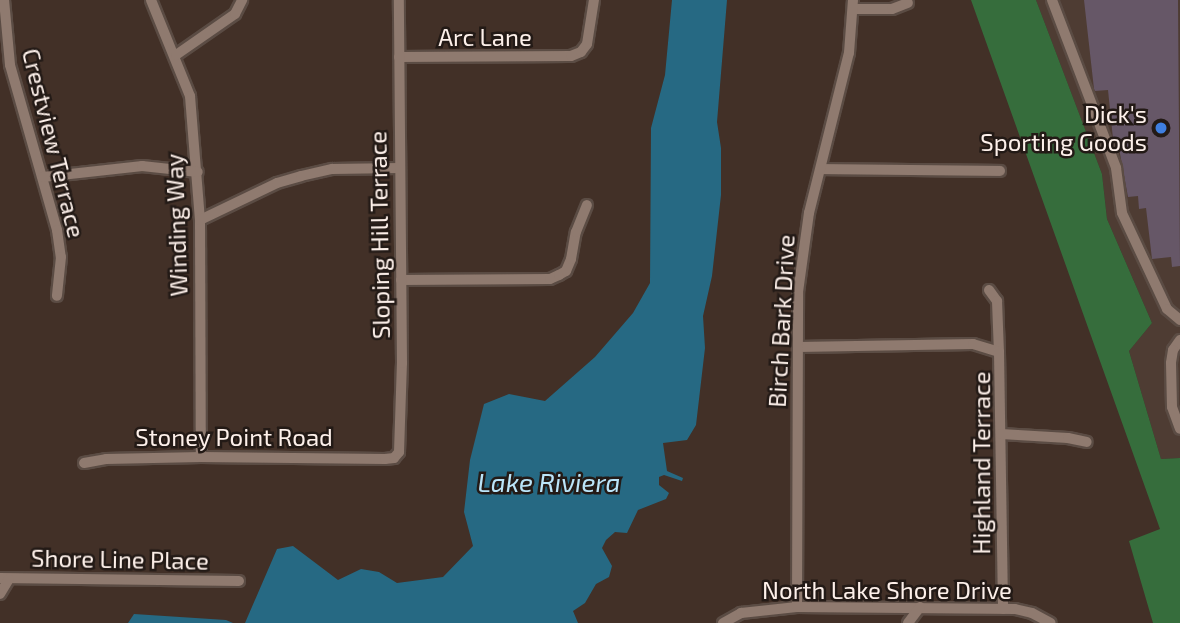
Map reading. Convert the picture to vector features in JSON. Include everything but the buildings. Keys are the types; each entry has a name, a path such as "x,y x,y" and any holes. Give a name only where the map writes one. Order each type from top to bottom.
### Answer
{"street":[{"name":"Crestview Terrace","path":"4,0 2,17 9,65 43,177 61,257 57,296"},
{"name":"Winding Way","path":"151,0 176,55 190,96 200,220 201,457"},
{"path":"176,55 236,14 242,0"},
{"name":"Sloping Hill Terrace","path":"385,458 394,458 399,452 399,0"},
{"name":"Arc Lane","path":"399,57 572,56 581,52 587,44 594,0"},
{"path":"1052,0 1116,168 1122,213 1167,309 1180,320"},
{"path":"853,5 892,9 908,3"},
{"name":"Birch Bark Drive","path":"797,607 799,347 803,245 849,53 853,5"},
{"path":"43,177 142,166 198,172"},
{"path":"200,220 277,183 301,176 332,169 399,168"},
{"path":"821,169 1000,171"},
{"path":"401,281 550,279 566,271 576,232 587,205"},
{"path":"989,290 997,302 999,352"},
{"path":"1180,340 1173,350 1175,363 1172,407 1180,429"},
{"name":"Highland Terrace","path":"799,347 973,344 999,352 1003,609"},
{"path":"1001,434 1068,438 1087,443"},
{"name":"Stoney Point Road","path":"84,463 106,459 201,457 385,458"},
{"path":"0,594 4,578"},
{"name":"Shore Line Place","path":"4,578 239,582"},
{"name":"North Lake Shore Drive","path":"723,623 741,613 797,607 1003,609 1032,613 1051,623"},
{"path":"908,623 919,607"}],"shaded area":[{"path":"1036,0 1180,0 1180,458 1161,459 1129,351 1152,323 1107,219 1102,174"}],"green space":[{"path":"971,0 1036,0 1102,174 1107,219 1152,323 1129,351 1161,459 1180,458 1180,623 1153,623 1129,541 1160,529"}],"water":[{"name":"Lake Riviera","path":"672,0 727,0 717,122 721,148 721,195 712,276 703,316 705,348 696,425 687,440 663,443 667,471 683,478 682,481 664,475 659,477 659,485 669,493 666,499 638,510 627,533 615,532 606,540 602,548 612,566 609,577 596,584 585,603 573,611 578,623 245,623 277,549 293,546 338,580 361,569 379,572 397,583 443,577 473,546 464,512 470,460 484,404 509,394 545,401 595,357 633,313 650,283 651,128 665,75"},
{"path":"134,614 226,620 233,623 128,623"}],"place":[{"name":"Dick's Sporting Goods","path":"1161,128"}]}
